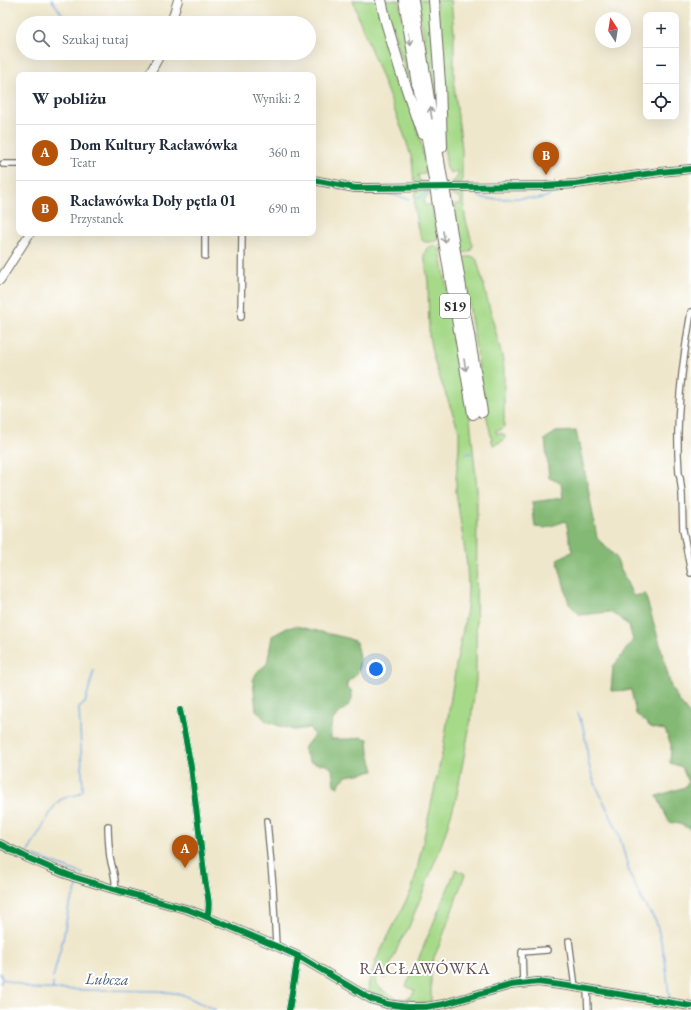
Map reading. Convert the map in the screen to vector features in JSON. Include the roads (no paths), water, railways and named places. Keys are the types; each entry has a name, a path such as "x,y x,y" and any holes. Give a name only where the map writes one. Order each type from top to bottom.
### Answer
{"highway":[{"path":"382,0 386,22 400,72 431,160"},
{"name":"S19","path":"404,0 431,160 438,180"},
{"name":"S19","path":"413,0 438,180 477,413"},
{"path":"434,0 441,95 438,180"}],"street":[{"path":"173,16 178,0"},
{"path":"151,72 157,60"},
{"path":"3,164 16,164"},
{"path":"316,181 355,188 536,186 576,184 691,168"},
{"path":"0,280 28,236"},
{"path":"204,236 205,256"},
{"path":"241,316 242,236"},
{"path":"691,312 684,352 678,421 678,455 682,494 683,530 691,572"},
{"path":"180,710 191,767 209,901 207,917"},
{"path":"267,821 273,887 276,946"},
{"path":"108,826 108,843 116,882 115,890"},
{"path":"0,844 51,868 115,890 181,908 207,917 298,956 371,999 387,1004 401,1007 426,1007 511,985 538,982 587,989 670,1006 691,1006"},
{"path":"569,941 575,987"},
{"path":"523,984 522,952 548,950"},
{"path":"289,1010 298,956"},
{"path":"587,989 588,1010"}],"waterway":[{"path":"52,0 63,16"},
{"path":"335,188 341,189"},
{"path":"469,191 474,191 481,198 537,199 546,197 561,189 568,188"},
{"path":"448,192 462,191"},
{"path":"359,192 389,194 409,199"},
{"path":"416,199 425,193 432,192"},
{"path":"466,454 471,453"},
{"path":"28,854 55,805 60,800 77,795 83,790 79,708 85,703 94,670"},
{"path":"578,713 583,727 588,761 593,779 619,834 630,875 644,904 656,921 665,958 669,998"},
{"path":"34,856 83,874"},
{"path":"53,978 63,939 69,906 79,883"},
{"name":"Lubcza","path":"0,973 3,979 33,989 158,991 181,994 215,1010"},
{"name":"Lubcza","path":"0,983 3,979"},
{"name":"Lubcza","path":"53,983 53,989"}],"place":[{"name":"Racławówka Doły pętla 01","path":"546,175"},
{"name":"Dom Kultury Racławówka","path":"185,868"}],"district":[{"name":"RACŁAWÓWKA","path":"425,968"}]}
